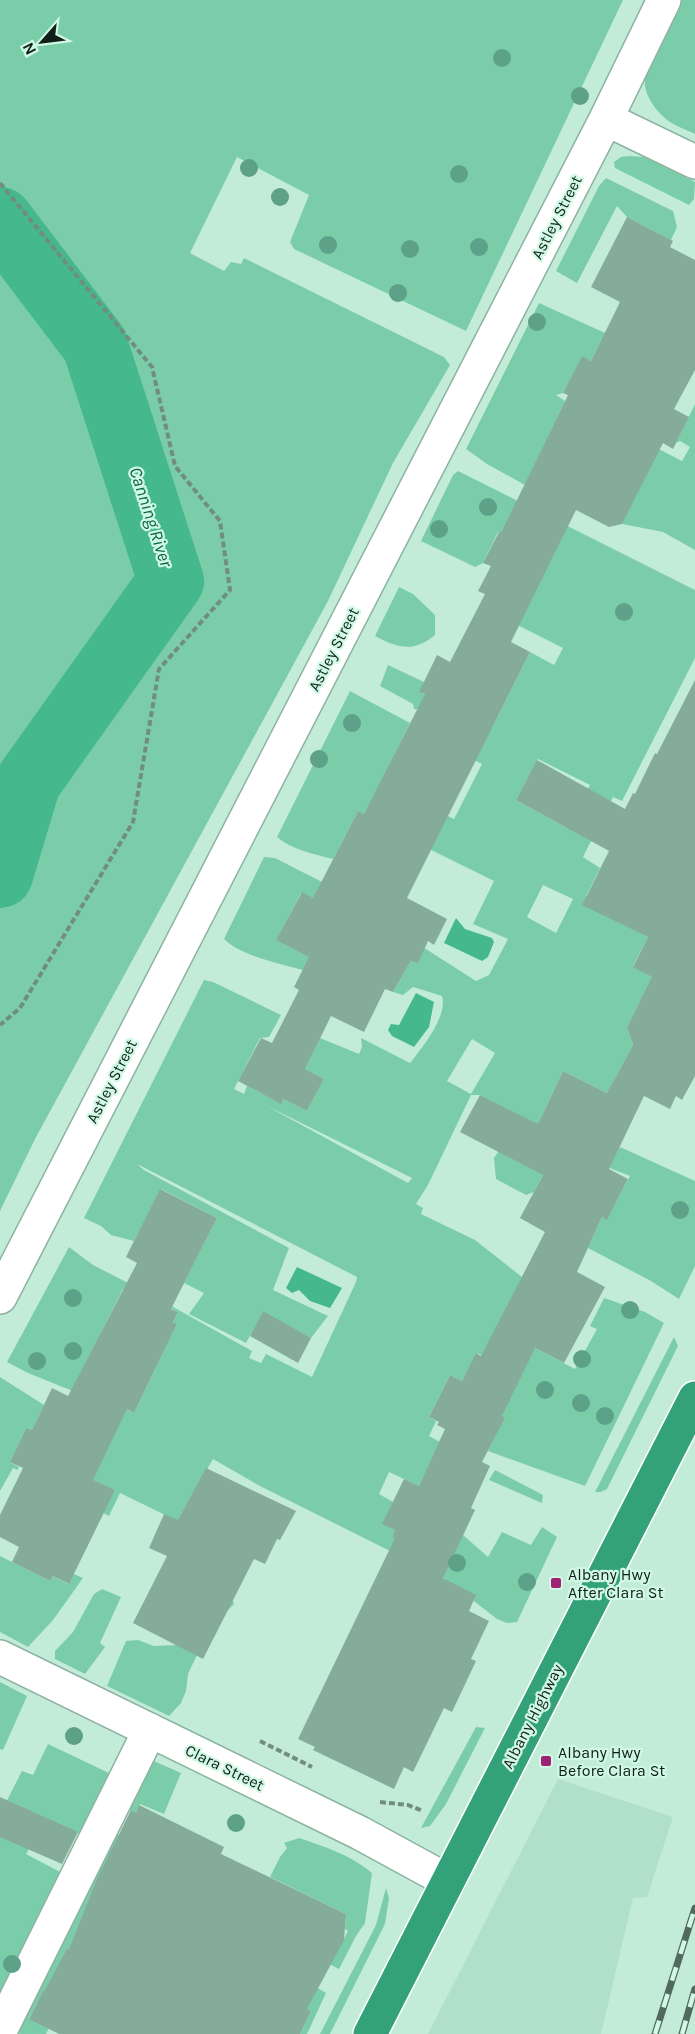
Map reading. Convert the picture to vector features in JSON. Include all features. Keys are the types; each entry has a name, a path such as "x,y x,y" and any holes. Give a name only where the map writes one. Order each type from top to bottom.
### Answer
{"highway":[{"name":"Albany Highway","path":"370,2034 695,1398"}],"street":[{"name":"Astley Street","path":"0,1297 606,119 664,0"},
{"path":"606,119 695,162"},
{"name":"Clara Street","path":"0,1657 360,1833 448,1881"},
{"path":"0,2031 150,1730"}],"path":[{"path":"0,183 152,367 175,466 220,521 230,590 159,669 133,822 20,1008 0,1024"},
{"path":"256,1740 318,1770"},
{"path":"379,1802 408,1805 423,1811"}],"shaded area":[{"path":"0,0 623,0 466,331 294,249 290,242 309,195 237,157 190,253 224,271 231,262 241,264 244,258 444,357 450,365 393,463 328,601 35,1139 0,1211"},
{"path":"681,0 695,0 695,134 670,122 660,113 648,96 645,82 650,58"},
{"path":"621,157 644,157 695,182 694,199 689,205 615,168 614,162"},
{"path":"606,178 673,211 677,227 671,240 627,217 617,206 577,283 556,271 599,186"},
{"path":"539,303 605,333 591,361 582,357 563,393 556,395 565,401 525,485 487,464 466,449"},
{"path":"695,404 695,550 663,532 622,524 649,444 682,461 690,447 680,441 676,443"},
{"path":"458,471 695,590 695,658 622,801 613,797 583,857 600,868 586,896 618,913 615,920 648,937 633,966 652,977 657,997 640,1001 627,1027 633,1045 614,1080 625,1102 563,1071 539,1122 601,1153 617,1152 620,1147 695,1181 695,1266 679,1299 651,1281 588,1248 602,1217 607,1219 630,1176 597,1163 559,1143 534,1192 526,1195 496,1179 494,1158 523,1117 480,1095 471,1095 428,1185 416,1204 423,1208 421,1214 475,1240 522,1277 512,1336 575,1369 597,1329 590,1326 604,1298 645,1312 664,1323 585,1486 488,1451 504,1418 502,1416 515,1373 477,1353 462,1381 450,1375 429,1417 436,1421 429,1436 440,1442 419,1486 389,1472 379,1494 393,1502 383,1524 395,1530 392,1537 463,1535 488,1557 502,1532 531,1545 542,1527 557,1537 517,1622 507,1623 497,1619 444,1578 258,1485 213,1459 179,1518 198,1529 229,1588 234,1604 228,1610 225,1608 190,1527 120,1493 109,1516 81,1502 80,1394 7,1362 69,1247 93,1265 134,1286 123,1289 76,1382 134,1413 177,1324 173,1322 178,1312 164,1305 166,1303 252,1351 249,1358 261,1363 266,1354 312,1377 357,1277 137,1164 144,1170 289,1248 273,1290 328,1316 311,1338 263,1312 246,1343 189,1314 204,1293 184,1283 217,1218 161,1189 134,1241 111,1235 101,1226 84,1218 204,980 213,982 281,1015 269,1037 260,1038 234,1089 244,1094 247,1086 280,1103 283,1099 307,1111 324,1079 305,1069 320,1038 359,1054 362,1047 361,1038 410,1063 438,1022 443,1004 442,996 413,987 403,995 393,992 411,961 404,935 476,981 489,975 508,939 473,924 494,881 358,811 333,859 296,848 277,837 350,691 410,723 381,782 454,819 482,764 466,756 430,711 414,709 413,704 380,686 388,665 424,682 420,692 492,728 530,652 554,665 563,648 486,609 509,537 498,532 483,563 475,567 421,541 453,475","holes":["538,759 590,785 567,828 516,800","543,885 573,899 556,933 527,917","472,1039 495,1053 471,1094 447,1081","267,1106 412,1178 408,1183"]},
{"path":"399,587 413,594 435,615 435,635 427,641 405,647 375,636"},
{"path":"264,857 275,858 328,885 320,903 301,893 277,939 310,957 303,970 251,955 224,939"},
{"path":"456,918 465,929 492,938 494,942 488,957 482,961 444,943"},
{"path":"416,993 434,1002 429,1027 414,1047 392,1036 388,1030 391,1024 399,1025"},
{"path":"297,1267 342,1288 330,1308 310,1301 299,1290 292,1293 286,1288"},
{"path":"674,1337 678,1346 607,1489 595,1492"},
{"path":"0,1377 44,1405 32,1430 26,1428 10,1462 19,1467 17,1470 13,1468 0,1491"},
{"path":"495,1470 543,1495 542,1503 489,1480"},
{"path":"0,1556 50,1581 53,1576 68,1584 74,1574 83,1578 53,1620 28,1647 0,1632"},
{"path":"102,1589 121,1597 100,1643 105,1647 85,1674 55,1659 55,1651 73,1632 94,1594"},
{"path":"138,1640 154,1646 177,1645 197,1655 188,1674 186,1691 181,1703 169,1716 107,1686 126,1641"},
{"path":"0,1682 27,1696 3,1750 0,1749"},
{"path":"476,1727 485,1728 446,1804 430,1826 421,1828"},
{"path":"48,1744 113,1775 82,1835 75,1831 29,1849 26,1854 62,1873 0,1999 0,1814 22,1771 33,1775"},
{"path":"147,1758 181,1773 164,1814 140,1804 136,1813 128,1809"},
{"path":"558,1779 673,1817 647,1897 633,1898 601,2034 428,2034"},
{"path":"115,1833 121,1836 159,1936 89,1900 73,1940 122,1973 67,1948 48,1986 98,2023 43,1992 29,2018 49,2028 46,2034 14,2034"},
{"path":"299,1838 347,1857 372,1873 365,1923 339,1969 238,1918 339,1948 348,1931 345,1929 346,1914 270,1877 287,1848 284,1843"},
{"path":"386,1888 389,1898 385,1924 330,2034 320,2034 376,1925"},
{"path":"303,1979 326,1993 307,2034 300,2034 311,2011 257,1983"}],"building":[{"path":"627,217 673,241 670,247 695,260 695,370 674,409 689,417 673,449 663,443 622,524 609,527 576,510 511,642 530,652 407,898 447,919 434,945 428,941 418,963 411,961 393,992 385,989 364,1032 331,1016 305,1069 324,1079 307,1111 283,1099 281,1104 238,1081 261,1038 272,1043 299,990 294,987 309,957 276,940 302,892 313,898 358,811 364,814 425,694 419,692 437,655 450,662 485,594 478,591 491,566 483,563 499,532 501,533 568,395 563,393 582,356 591,361 620,302 591,287"},
{"path":"695,680 695,1076 682,1100 676,1096 670,1109 644,1096 609,1169 628,1179 607,1220 602,1217 577,1272 605,1287 564,1363 535,1348 502,1416 505,1418 482,1462 490,1466 471,1508 475,1510 443,1578 476,1595 469,1611 489,1621 471,1659 476,1661 452,1712 444,1708 413,1772 404,1767 394,1789 313,1750 315,1747 298,1739 395,1538 392,1537 395,1530 382,1524 404,1479 419,1486 445,1429 437,1425 439,1422 429,1417 450,1375 462,1381 476,1353 481,1356 545,1232 520,1218 543,1175 460,1132 480,1095 538,1124 563,1071 607,1093 633,1045 627,1027 652,977 633,967 648,937 582,905 609,851 516,800 537,760 625,809 655,753 657,754"},
{"path":"160,1189 217,1218 171,1309 178,1312 173,1322 177,1324 134,1413 127,1409 93,1480 115,1490 69,1584 53,1576 50,1581 12,1562 19,1547 0,1537 0,1515 23,1468 10,1462 26,1428 32,1430 52,1388 68,1396 137,1263 126,1257"},
{"path":"263,1311 311,1338 298,1363 250,1336"},
{"path":"206,1468 296,1511 280,1540 277,1539 265,1564 254,1559 203,1659 133,1623 167,1556 149,1548 164,1514 178,1520"},
{"path":"0,1797 78,1832 62,1864 0,1837"},
{"path":"139,1805 224,1847 221,1854 346,1914 344,1940 307,2009 311,2011 300,2034 59,2034 29,2019 67,1948 69,1949 97,1879 131,1810 136,1813"}],"waterway":[{"name":"Canning River","path":"0,220 95,345 171,581 28,782 0,875"}],"railway":[{"path":"655,2034 695,1908"},
{"path":"682,2034 695,1989"}],"place":[{"name":"Albany Hwy After Clara St","path":"556,1583"},
{"name":"Albany Hwy Before Clara St","path":"546,1761"}]}
